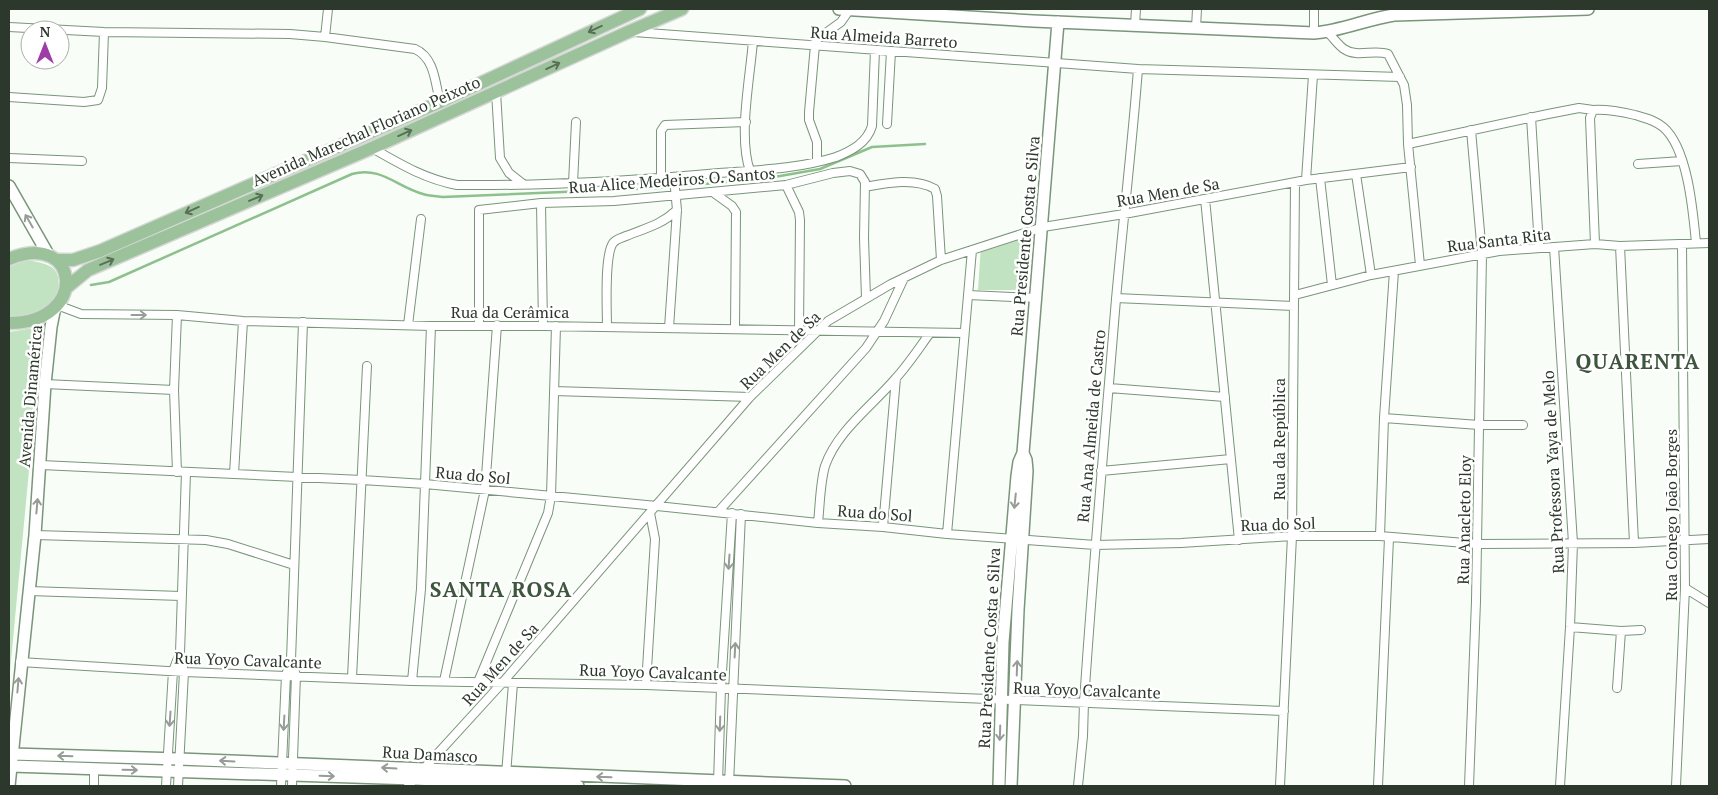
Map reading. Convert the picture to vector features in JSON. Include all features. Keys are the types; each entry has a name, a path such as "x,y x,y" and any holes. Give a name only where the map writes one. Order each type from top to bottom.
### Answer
{"main road":[{"name":"Avenida Marechal Floriano Peixoto","path":"9,259 30,253 73,260 100,251 440,102 640,9"},
{"name":"Avenida Marechal Floriano Peixoto","path":"66,288 88,270 372,148 682,9"},
{"path":"9,323 22,323 36,319 56,306 64,296 66,274 53,258"}],"street":[{"path":"325,37 328,9"},
{"path":"839,9 913,11 1058,22 1314,33 1328,32 1394,14 1588,9"},
{"path":"817,162 817,142 809,112 816,40 841,22 850,9"},
{"path":"1135,25 1136,9"},
{"path":"1196,28 1197,9"},
{"path":"1314,9 1314,33"},
{"name":"Rua Presidente Costa e Silva","path":"999,786 1003,642 1017,476 1019,462 1023,453 1037,298 1058,22"},
{"path":"9,27 104,32 290,34 415,49 422,52 430,62 440,102"},
{"path":"9,97 84,102 98,100 101,96 104,32"},
{"name":"Rua Almeida Barreto","path":"628,32 1138,69 1400,77"},
{"path":"1328,32 1344,49 1352,52 1388,54 1404,85 1420,265"},
{"path":"750,171 745,144 754,41"},
{"name":"Rua Alice Medeiros O. Santos","path":"479,326 479,210 541,203 614,200 750,171 780,169 817,162 850,150 865,139 872,126 875,50"},
{"path":"887,124 891,51"},
{"name":"Rua Ana Almeida de Castro","path":"1078,786 1101,471 1124,214 1133,142 1138,69"},
{"path":"1306,180 1313,75"},
{"path":"496,92 500,158 509,173 524,184"},
{"path":"1408,144 1579,108 1626,113 1656,121 1665,128 1674,140 1682,161 1690,191 1696,243"},
{"path":"1595,244 1590,118 1596,110"},
{"path":"1531,117 1539,247"},
{"path":"573,183 576,122"},
{"path":"660,179 661,131 663,127 668,124 746,122"},
{"name":"Rua Anacleto Eloy","path":"1469,786 1478,544 1482,254 1471,130"},
{"name":"Rua Alice Medeiros O. Santos","path":"372,148 438,181 457,185 660,179 674,187 714,193 786,186 843,172 856,172 864,178 865,187"},
{"path":"9,158 82,162"},
{"path":"1638,164 1682,161"},
{"name":"Rua Men de Sa","path":"411,782 503,682 750,398 828,321 866,298 941,260 1043,227 1306,180 1410,167"},
{"path":"1356,174 1371,275"},
{"path":"1320,178 1332,285"},
{"path":"866,298 865,187 896,182 929,186 935,190 941,260"},
{"name":"Rua da República","path":"1280,786 1292,536 1295,183"},
{"path":"9,186 53,258"},
{"path":"786,186 799,212 800,220 799,331"},
{"path":"669,328 677,210 674,187"},
{"path":"714,193 732,206 736,212 735,329"},
{"path":"1205,199 1239,540"},
{"path":"541,203 543,326"},
{"path":"607,327 608,260 612,244 616,240 656,226 677,210"},
{"path":"408,325 421,219"},
{"name":"Rua Santa Rita","path":"1295,295 1371,275 1482,254 1539,247 1595,244 1620,246 1709,243"},
{"name":"Rua Conego João Borges","path":"1676,786 1685,588 1682,244"},
{"path":"1620,246 1634,543"},
{"name":"Rua Professora Yaya de Melo","path":"1554,247 1573,543 1560,786"},
{"path":"947,534 972,250"},
{"path":"1380,536 1384,418 1394,271"},
{"path":"718,512 878,333 904,278"},
{"path":"968,295 1037,298"},
{"path":"1116,298 1216,304 1294,306"},
{"name":"Rua da Cerâmica","path":"56,306 81,314 177,315 243,321 432,326 556,326 816,332 964,333"},
{"name":"Avenida Dinamérica","path":"9,786 20,662 35,535 45,384 51,328 56,306"},
{"path":"177,315 174,390 177,472"},
{"path":"234,474 243,321"},
{"path":"287,775 286,675 291,660 296,476 303,322"},
{"path":"412,681 421,589 432,326"},
{"path":"444,681 485,490 496,326"},
{"path":"478,682 544,526 551,496 556,326"},
{"path":"818,523 824,474 828,458 851,425 896,378 930,333"},
{"path":"352,678 367,366"},
{"path":"883,526 896,378"},
{"path":"45,384 174,390"},
{"path":"1109,388 1225,397"},
{"path":"554,391 750,398"},
{"path":"1384,418 1480,425 1523,425"},
{"name":"Rua Presidente Costa e Silva","path":"1011,786 1016,701 1018,610 1028,466 1023,453"},
{"path":"1101,471 1231,459"},
{"name":"Rua do Sol","path":"41,465 296,476 425,484 818,523 883,526 947,534 1095,545 1239,540 1292,536 1380,536 1478,544 1634,543 1709,539"},
{"path":"166,786 173,765 184,672 180,654 186,472"},
{"path":"646,685 654,538 650,513"},
{"path":"724,784 721,688 732,513"},
{"path":"724,784 733,688 741,514"},
{"path":"35,535 183,538 228,544 294,565"},
{"path":"1378,786 1389,538"},
{"path":"1685,588 1709,603"},
{"path":"29,591 181,596"},
{"path":"1570,627 1621,631 1641,630"},
{"path":"1617,688 1621,631"},
{"path":"178,786 173,765 173,671 180,654"},
{"path":"287,775 296,675 291,660"},
{"name":"Rua Yoyo Cavalcante","path":"20,662 184,672 412,681 646,685 1001,701 1084,702 1284,711"},
{"path":"505,781 513,683"},
{"name":"Rua Damasco","path":"12,760 94,769 173,765"},
{"name":"Rua Damasco","path":"12,760 173,765 287,775 411,782 505,781 845,786"},
{"path":"94,769 94,786"},
{"name":"Rua Damasco","path":"287,775 423,770 505,781 578,786"}],"green space":[{"path":"1034,229 1027,290 978,290 981,245"},
{"path":"27,260 46,264 56,271 58,276 58,292 56,302 40,314 9,318 9,267"},
{"path":"46,321 33,428 9,682 9,332 34,328"}],"waterway":[{"path":"91,285 109,282 352,174 362,172 389,178 423,194 443,197 659,188 780,176 820,169 872,147 925,144"}],"district":[{"name":"QUARENTA","path":"1638,361"},
{"name":"SANTA ROSA","path":"501,589"}]}
